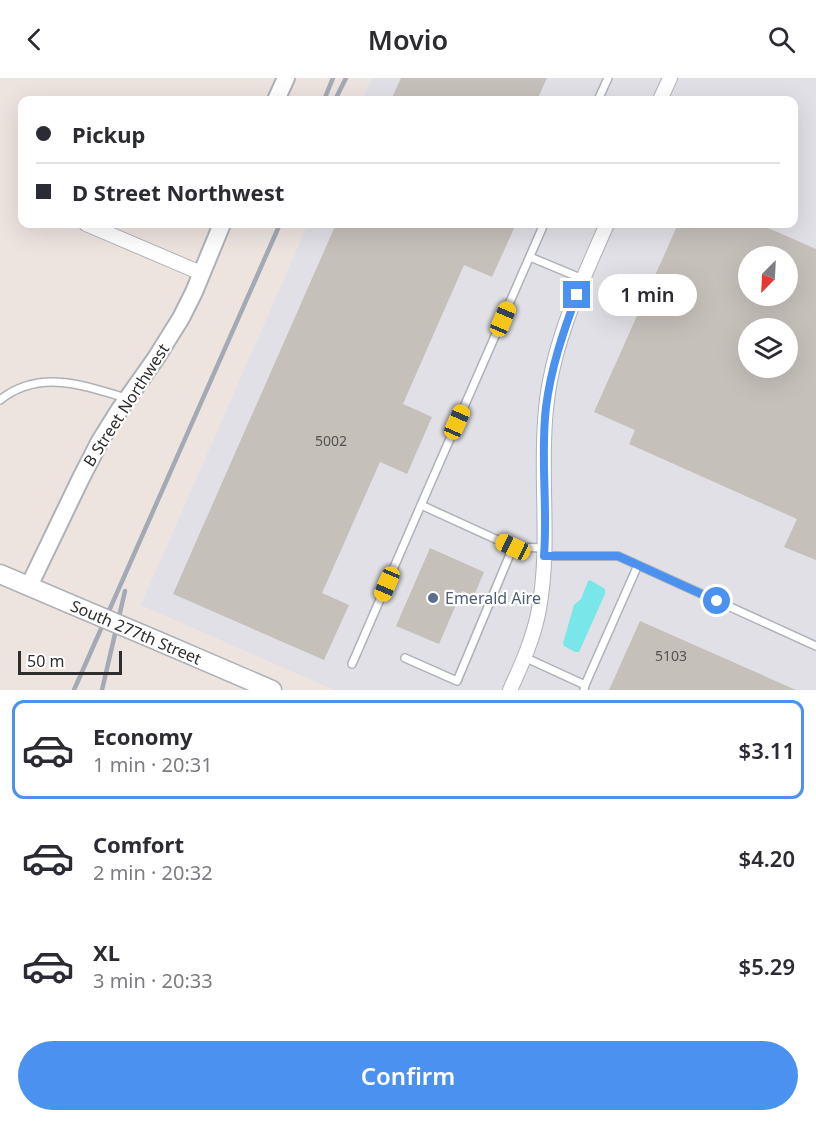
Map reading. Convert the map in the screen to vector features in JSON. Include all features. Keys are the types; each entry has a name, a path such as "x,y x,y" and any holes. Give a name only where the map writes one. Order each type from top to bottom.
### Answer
{"main road":[{"name":"South 277th Street","path":"0,574 272,690"}],"street":[{"path":"278,96 286,78"},
{"path":"662,96 670,78"},
{"path":"95,228 201,273"},
{"name":"B Street Northwest","path":"29,586 91,457 110,424 181,318 220,228"},
{"path":"510,690 535,628 539,608 544,552 546,408 552,371 565,327 605,228"}],"lane":[{"path":"600,96 608,78"},
{"path":"352,664 542,228"},
{"path":"530,257 583,279"},
{"path":"0,400 32,383 49,382 83,385 127,399"},
{"path":"421,505 513,547 544,552 618,556 816,646"},
{"path":"405,658 457,681 513,547"},
{"path":"524,657 585,688 638,565"}],"shaded area":[{"path":"372,78 816,78 816,690 334,690 141,605 306,228 798,228 798,96 364,96"}],"water":[{"path":"590,580 605,589 605,594 579,652 575,652 563,643 574,605 581,599"}],"building":[{"path":"401,78 547,78 539,96 393,96"},
{"path":"334,228 514,228 492,277 464,265 403,404 432,417 407,474 380,462 322,593 349,605 324,660 173,594"},
{"path":"676,228 768,228 816,249 816,560 784,547 797,519 629,444 635,430 594,412"},
{"path":"430,548 484,572 474,596 462,591 439,644 396,626"},
{"path":"640,621 796,690 609,690"}],"railway":[{"path":"326,96 333,78"},
{"path":"337,96 346,78"},
{"path":"74,690 278,228"},
{"path":"102,690 125,591"}],"place":[{"name":"Emerald Aire","path":"433,598"}],"route":[{"path":"577,295 552,371 546,408 544,556 618,556 717,601"}]}
